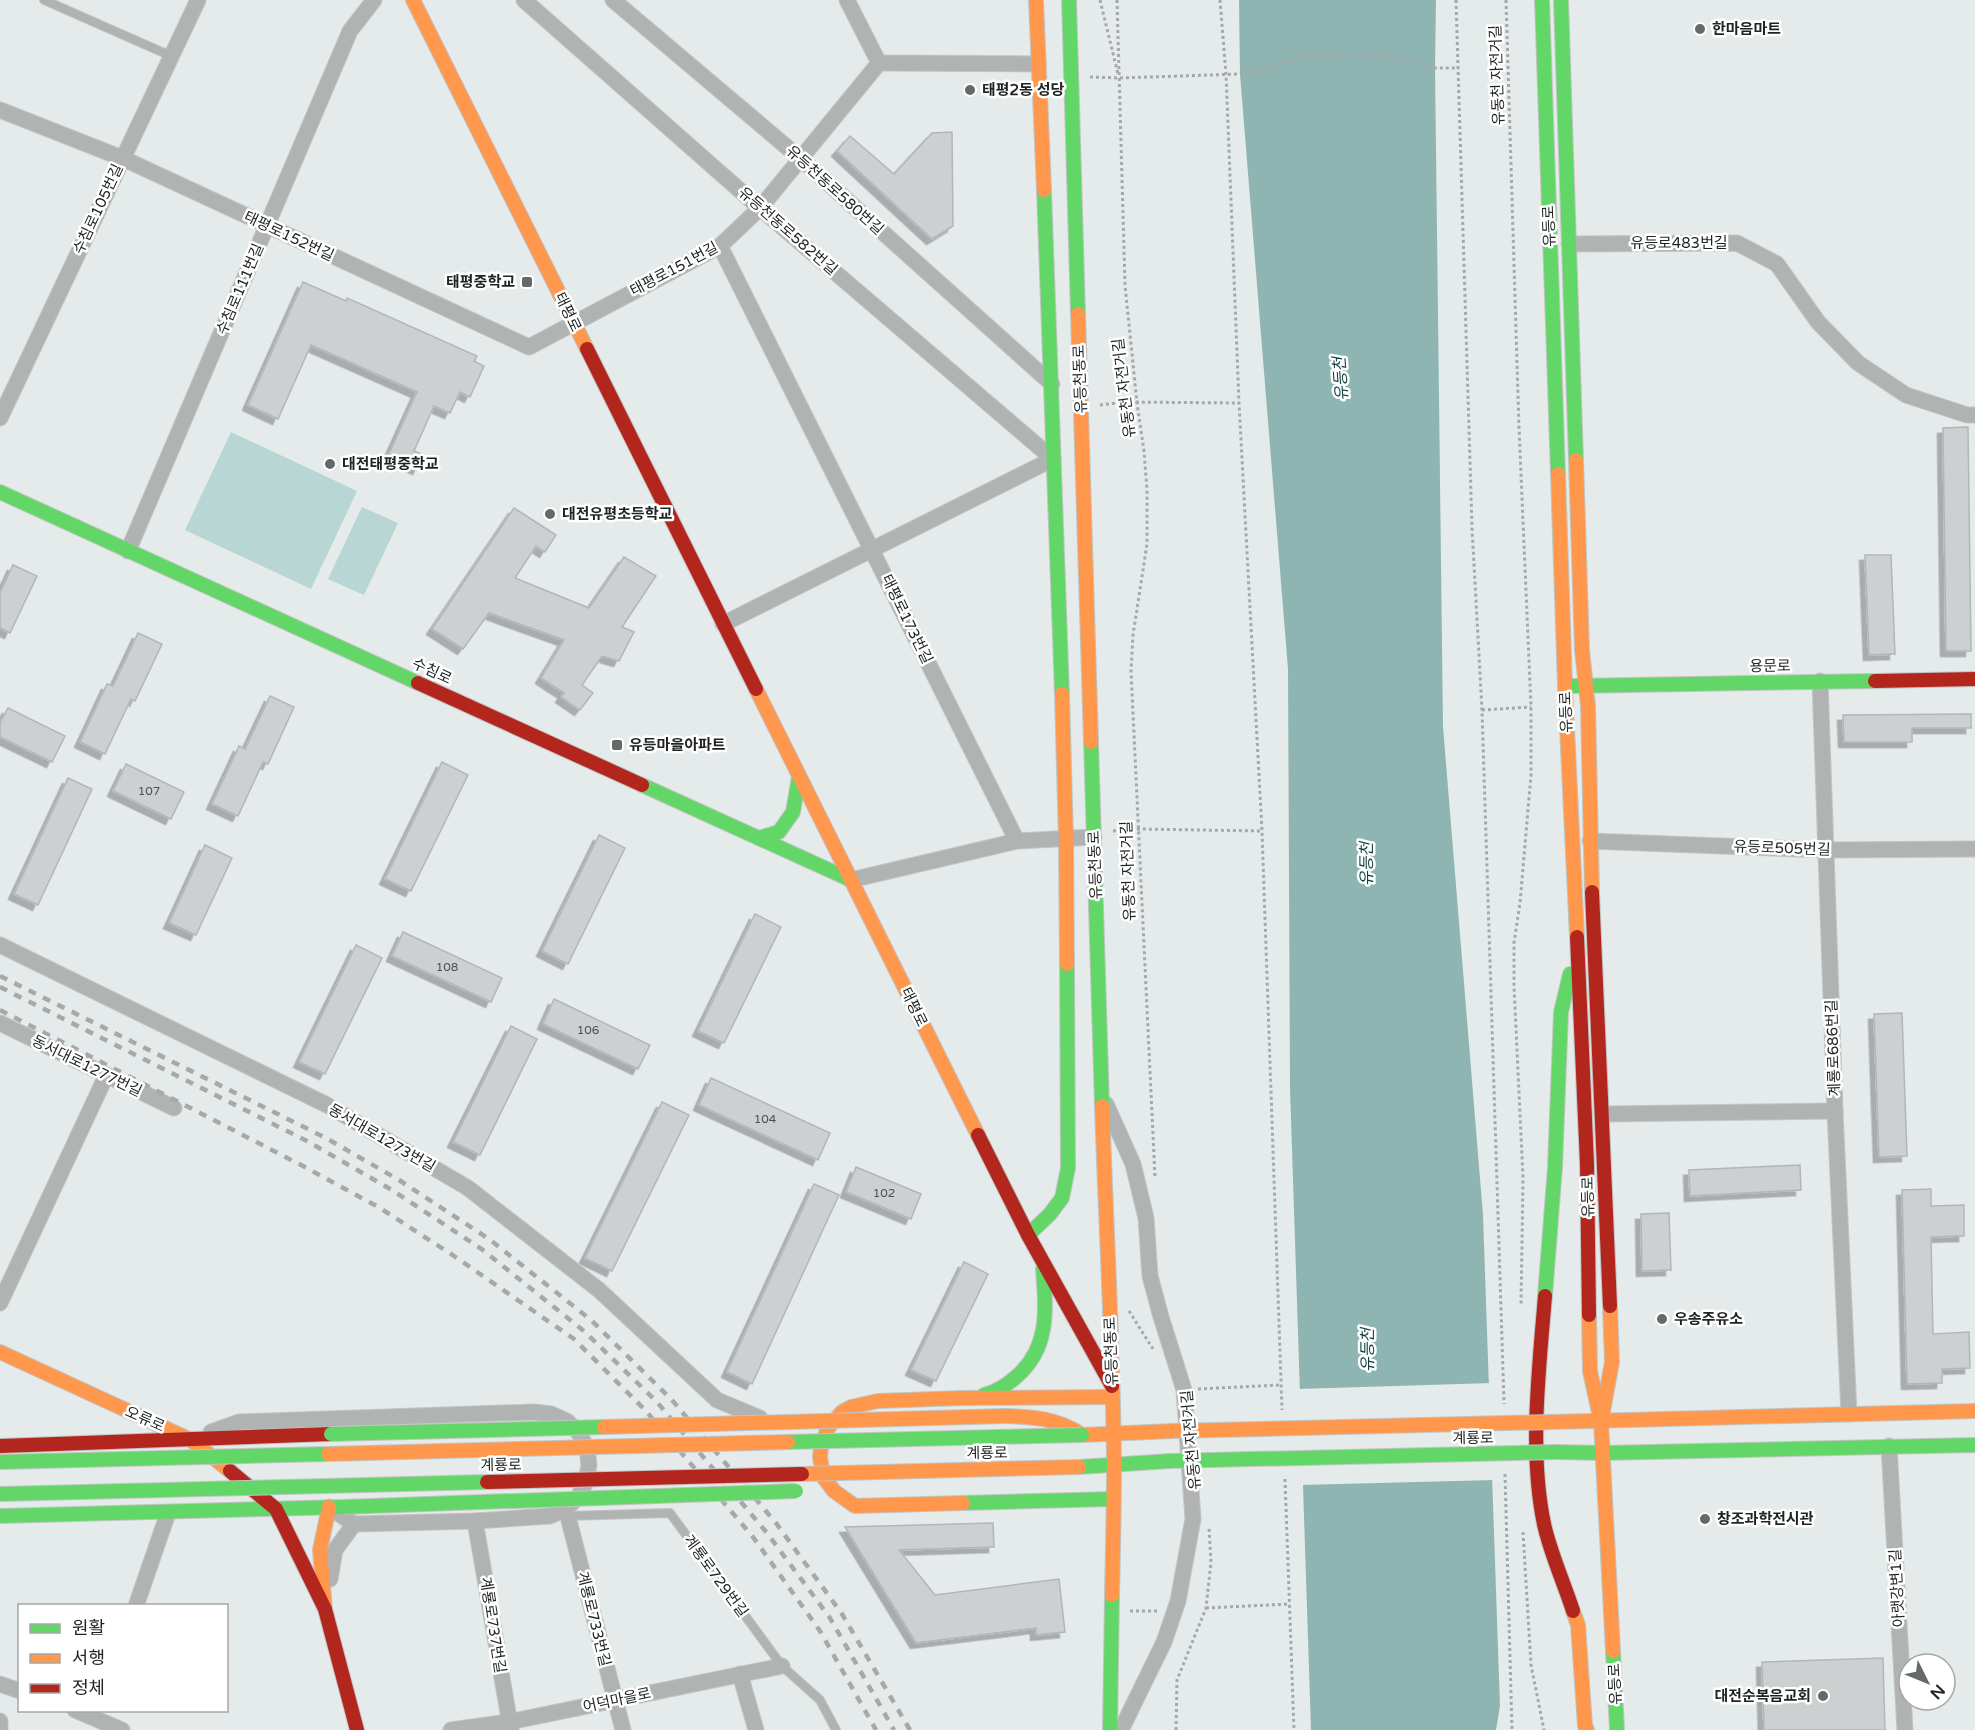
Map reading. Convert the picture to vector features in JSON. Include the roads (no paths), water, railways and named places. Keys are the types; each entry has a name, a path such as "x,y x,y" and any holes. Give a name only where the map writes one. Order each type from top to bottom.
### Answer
{"main road":[{"name":"태평로","path":"413,0 1042,1263 1112,1391"},
{"name":"유등천동로","path":"1028,1235 1050,1214 1062,1198 1068,1168 1066,840 1052,384 1036,0"},
{"name":"유등천동로","path":"1069,0 1114,1466 1110,1730"},
{"name":"유등로","path":"1542,0 1565,686 1587,1164 1590,1371 1601,1422 1617,1730"},
{"name":"유등로","path":"1561,0 1582,650 1586,686 1590,841 1612,1362 1601,1422"},
{"name":"수침로","path":"0,492 851,880"},
{"name":"용문로","path":"1565,686 1975,679"},
{"path":"759,838 779,832 794,812 799,777"},
{"path":"1576,949 1561,1012 1555,1167 1539,1370 1537,1430 1538,1479 1544,1525 1578,1625 1587,1730"},
{"path":"963,1398 995,1393 1022,1373 1036,1355 1044,1330 1046,1310 1042,1263"},
{"name":"오류로","path":"0,1352 191,1440 276,1509"},
{"path":"1112,1391 878,1401 852,1407 838,1416 828,1428 821,1444 820,1461 824,1478 839,1496 855,1506 1113,1499"},
{"name":"계룡로","path":"0,1462 1975,1411"},
{"path":"0,1446 331,1434 1005,1416 1042,1418 1071,1426 1082,1435"},
{"name":"계룡로","path":"0,1494 1079,1467 1170,1461 1975,1444"},
{"path":"1042,1482 1066,1481 1079,1467"},
{"path":"0,1516 168,1513 852,1488"},
{"path":"336,1507 320,1550 325,1609 357,1730"},
{"path":"276,1509 325,1609"}],"street":[{"name":"수침로105번길","path":"0,418 198,0"},
{"name":"수침로111번길","path":"128,551 350,31 374,0"},
{"name":"유등천동로582번길","path":"524,0 760,208 1053,459"},
{"name":"유등천동로580번길","path":"612,0 801,159 1052,384"},
{"path":"847,0 879,63 1038,64"},
{"name":"태평로151번길","path":"573,322 720,246 760,208 879,63"},
{"name":"태평로152번길","path":"0,110 122,158 529,347 573,322"},
{"name":"유등로483번길","path":"1569,244 1737,243 1777,264 1818,322 1858,363 1906,395 1967,415 1975,415"},
{"name":"태평로173번길","path":"720,246 1017,841"},
{"path":"723,624 1053,459"},
{"name":"계룡로686번길","path":"1820,681 1835,1111 1849,1414"},
{"path":"851,880 1017,841 1094,837"},
{"name":"유등로505번길","path":"1590,841 1826,850 1975,849"},
{"name":"동서대로1273번길","path":"0,945 327,1105 468,1188 599,1290 717,1401 821,1444"},
{"name":"동서대로1277번길","path":"0,1023 174,1108"},
{"path":"0,1304 106,1076"},
{"path":"1102,1096 1132,1164 1146,1218 1150,1276 1184,1389 1193,1519 1178,1601 1164,1642 1121,1730"},
{"path":"1603,1114 1835,1111"},
{"path":"191,1440 239,1422 534,1412 551,1414 567,1421 579,1433 587,1448 589,1465 586,1482 578,1497 567,1512 550,1516 476,1521 354,1524 336,1507"},
{"name":"아랫강변1길","path":"1889,1446 1905,1730"},
{"name":"계룡로733번길","path":"567,1512 622,1730"},
{"path":"136,1604 168,1513"},
{"name":"계룡로737번길","path":"476,1521 510,1726"},
{"path":"325,1609 335,1550 354,1524"},
{"name":"어덕마을로","path":"451,1730 510,1726 614,1701 782,1666"},
{"path":"740,1674 756,1730"},
{"path":"0,1684 18,1690"},
{"path":"79,1712 122,1730"},
{"path":"0,1721 0,1730"}],"lane":[{"path":"45,0 171,56"},
{"name":"계룡로729번길","path":"567,1512 670,1513 782,1666 820,1700 836,1730"}],"water":[{"name":"유등천","path":"1239,0 1436,0 1443,727 1483,1215 1500,1706 1496,1730 1311,1730 1290,1088 1288,669 1240,74"}],"railway":[{"path":"0,976 326,1138 399,1180 489,1239 591,1320 672,1400 776,1523 842,1614 910,1730"},
{"path":"0,987 307,1141 392,1190 483,1250 585,1332 657,1402 767,1533 830,1618 894,1730"},
{"path":"0,1010 380,1208 574,1339 645,1410 753,1537 820,1631 876,1730"}],"place":[{"name":"한마음마트","path":"1700,29"},
{"name":"태평2동 성당","path":"970,90"},
{"name":"태평중학교","path":"527,282"},
{"name":"대전태평중학교","path":"330,464"},
{"name":"대전유평초등학교","path":"550,514"},
{"name":"유등마을아파트","path":"617,745"},
{"name":"우송주유소","path":"1662,1319"},
{"name":"창조과학전시관","path":"1705,1519"},
{"name":"대전순복음교회","path":"1823,1696"}]}
